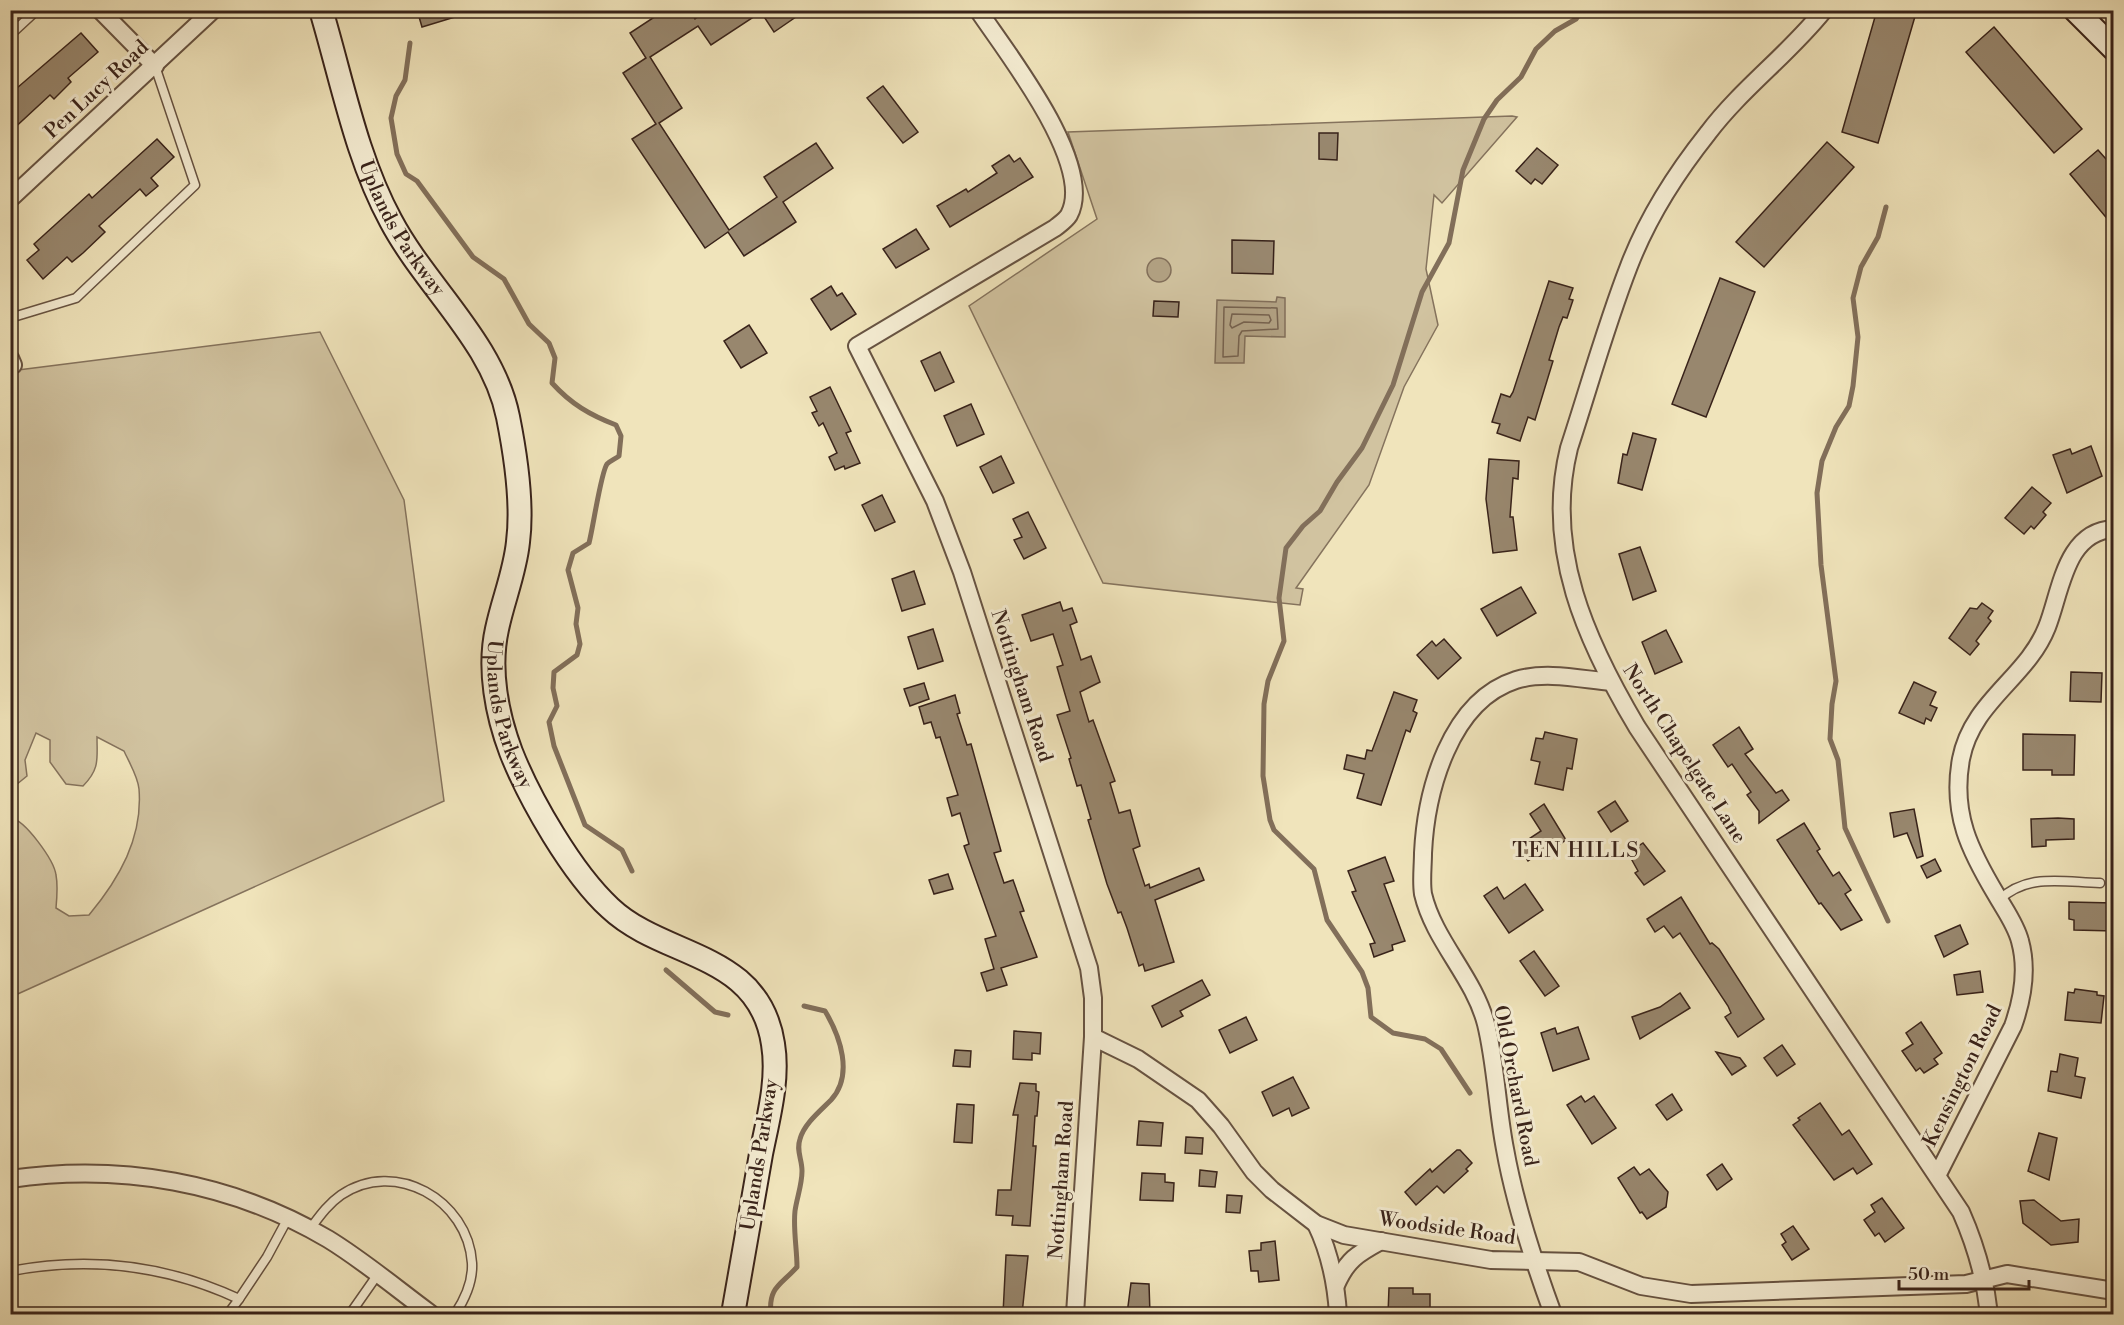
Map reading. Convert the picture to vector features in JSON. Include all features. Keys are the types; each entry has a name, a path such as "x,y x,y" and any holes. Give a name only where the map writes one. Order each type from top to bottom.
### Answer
{"street":[{"path":"100,10 154,66"},
{"name":"Pen Lucy Road","path":"10,199 154,66 196,17 213,10"},
{"name":"Uplands Parkway","path":"321,10 358,136 388,216 409,253 486,360 507,413 520,521 513,572 496,631 494,654 499,707 512,754 564,851 610,909 651,936 719,965 756,999 767,1022 773,1043 773,1091 733,1314"},
{"name":"Nottingham Road","path":"978,10 1044,107 1064,150 1072,179 1073,205 1068,218 1055,228 857,346 935,501 962,572 1089,968 1094,998 1093,1037 1075,1314"},
{"name":"North Chapelgate Lane","path":"1824,10 1810,28 1743,92 1708,132 1652,217 1629,265 1569,448 1562,478 1560,506 1563,554 1594,646 1611,682 1637,727 1938,1174 1961,1212 1977,1247 1985,1280 1989,1314"},
{"path":"2075,10 2108,39"},
{"name":"Kensington Road","path":"1938,1174 2013,1026 2022,1000 2024,969 2020,939 1965,838 1959,808 1958,783 1965,743 1988,703 2022,668 2037,648 2073,552 2088,537 2114,529"},
{"name":"Old Orchard Road","path":"1553,1314 1505,1149 1486,1022 1474,993 1429,914 1423,891 1425,817 1430,794 1453,737 1469,712 1490,692 1516,680 1541,676 1611,682"},
{"name":"Woodside Road","path":"1093,1037 1138,1059 1198,1100 1221,1126 1254,1172 1316,1224 1344,1235 1491,1260 1579,1262 1641,1286 1692,1294 1955,1285 2007,1274 2114,1291"},
{"path":"10,1179 62,1173 103,1172 167,1179 228,1194 310,1229 378,1274 431,1314"},
{"path":"1316,1224 1326,1245 1336,1285 1338,1314"},
{"path":"1336,1285 1344,1266 1357,1254 1381,1241"}],"lane":[{"path":"10,35 37,10"},
{"path":"10,318 76,298 195,185 154,66"},
{"path":"1999,900 2012,888 2032,881 2100,883"},
{"path":"310,1229 336,1199 367,1184 400,1182 435,1196 458,1219 470,1251 471,1279 464,1300 455,1314"},
{"path":"228,1314 267,1257 288,1218"},
{"path":"11,1270 58,1264 119,1265 175,1274 239,1299"},
{"path":"350,1314 378,1274"}],"shaded area":[{"path":"1517,117 1442,203 1434,195 1426,269 1438,325 1404,387 1369,485 1296,588 1303,589 1300,605 1103,583 969,306 1097,219 1068,132"},
{"path":"320,332 404,500 444,801 11,997 10,882 16,861 11,842 11,818 17,820 31,833 54,868 57,879 56,908 69,916 89,915 110,887 127,857 137,824 139,789 124,751 97,737 97,758 92,774 83,786 66,784 50,762 50,740 36,733 25,760 27,776 11,789 11,375 18,370"}],"water":[{"path":"1159,258 1167,262 1171,270 1167,278 1159,282 1151,278 1147,270 1151,262"},
{"path":"1277,297 1285,298 1285,337 1245,336 1244,363 1215,363 1217,300 1276,302"}],"building":[{"path":"417,10 465,10 465,14 422,27"},
{"path":"665,10 690,10 695,19 707,10 806,10 774,32 761,12 711,45 698,26 650,57 682,108 659,123 729,230 777,197 764,177 816,143 833,168 783,202 796,222 744,256 728,232 705,248 632,139 656,124 623,73 646,58 630,33"},
{"path":"1877,10 1905,10 1916,13 1878,143 1842,132"},
{"path":"1994,27 2082,129 2054,153 1966,52"},
{"path":"81,33 98,52 68,78 71,82 54,99 50,95 10,132 10,94"},
{"path":"883,86 918,132 903,143 867,98"},
{"path":"1319,133 1338,133 1337,160 1319,159"},
{"path":"157,139 174,157 151,178 158,186 146,196 140,189 99,226 105,232 83,253 72,262 67,257 43,279 27,260 39,250 34,244 89,194 92,198"},
{"path":"1827,142 1854,167 1764,267 1736,242"},
{"path":"1537,148 1558,165 1542,184 1535,179 1531,184 1516,171"},
{"path":"2098,150 2114,168 2114,227 2070,174"},
{"path":"1009,155 1014,162 1020,158 1033,177 950,227 937,206 966,189 968,192 997,173 992,166"},
{"path":"916,229 929,249 896,268 883,249"},
{"path":"1232,240 1274,241 1273,274 1232,273"},
{"path":"1720,278 1755,292 1706,417 1672,404"},
{"path":"1549,281 1573,288 1569,299 1573,300 1567,318 1563,317 1559,327 1549,360 1553,361 1535,420 1528,417 1520,441 1497,433 1500,424 1492,422 1501,394 1510,397 1513,392"},
{"path":"831,286 837,296 842,293 856,314 831,330 811,299"},
{"path":"1154,301 1179,302 1178,317 1153,316"},
{"path":"749,325 767,353 741,368 724,341"},
{"path":"940,352 954,382 935,391 921,361"},
{"path":"830,387 851,431 846,433 860,463 845,469 844,466 835,470 829,457 837,453 823,423 819,426 812,413 817,411 810,397"},
{"path":"971,404 984,434 957,446 944,416"},
{"path":"1633,433 1656,439 1642,490 1618,483 1623,454 1627,455"},
{"path":"2091,446 2102,476 2067,493 2053,455 2070,449 2072,454"},
{"path":"1001,456 1014,483 993,493 980,467"},
{"path":"1489,459 1519,461 1518,479 1513,478 1510,517 1513,517 1517,550 1493,553 1486,499"},
{"path":"2032,487 2051,503 2043,512 2046,515 2034,529 2031,526 2024,534 2005,518"},
{"path":"882,495 895,522 875,531 862,505"},
{"path":"1028,512 1046,548 1024,559 1014,540 1022,537 1013,519"},
{"path":"1640,547 1656,591 1633,600 1619,554"},
{"path":"914,571 925,604 902,611 892,579"},
{"path":"1521,587 1536,613 1497,636 1481,609"},
{"path":"1060,602 1063,611 1072,608 1077,622 1070,625 1081,660 1091,656 1100,682 1080,692 1089,722 1093,720 1115,781 1110,783 1119,813 1130,810 1140,846 1133,849 1145,886 1149,884 1150,888 1199,868 1204,880 1155,900 1174,962 1145,971 1143,964 1139,966 1121,912 1118,913 1107,884 1088,820 1091,819 1081,785 1077,786 1069,759 1071,758 1057,715 1070,711 1057,667 1063,665 1053,634 1031,641 1022,615"},
{"path":"1982,603 1993,611 1988,618 1991,621 1976,641 1979,644 1970,655 1949,638 1970,608 1977,609"},
{"path":"933,629 943,661 918,669 908,637"},
{"path":"1666,630 1682,662 1655,674 1642,642"},
{"path":"1444,639 1461,658 1438,679 1417,655 1432,641 1436,646"},
{"path":"2071,672 2102,673 2101,702 2070,701"},
{"path":"1914,682 1936,692 1930,705 1937,708 1931,721 1926,718 1924,724 1899,713"},
{"path":"924,683 929,699 910,706 904,689"},
{"path":"1394,692 1417,700 1413,711 1417,713 1410,732 1406,730 1381,805 1357,798 1364,774 1344,769 1347,755 1365,759 1367,750 1372,751"},
{"path":"955,695 960,713 957,714 967,745 971,744 1001,851 994,853 1004,883 1013,880 1024,911 1020,912 1037,957 1001,968 1007,985 987,991 981,973 994,969 985,939 996,936 964,846 969,844 960,813 952,816 947,798 958,795 940,737 936,738 931,722 924,724 919,707"},
{"path":"1739,727 1753,749 1745,754 1776,793 1782,790 1789,800 1759,823 1759,811 1747,795 1751,792 1732,764 1728,767 1713,745"},
{"path":"1545,732 1577,739 1572,769 1567,768 1563,790 1535,784 1540,762 1531,760 1536,738 1543,739"},
{"path":"2023,734 2075,735 2074,775 2052,775 2052,770 2023,770"},
{"path":"1615,801 1628,821 1611,832 1598,812"},
{"path":"1544,804 1566,840 1554,848 1552,844 1528,861 1518,846 1541,831 1530,814"},
{"path":"1914,809 1923,856 1917,858 1907,833 1894,837 1890,813"},
{"path":"2031,819 2074,819 2074,839 2046,840 2046,846 2032,847"},
{"path":"1804,823 1820,849 1817,851 1833,876 1839,872 1851,890 1845,894 1862,920 1841,930 1821,903 1819,904 1777,840"},
{"path":"1643,843 1665,871 1644,885 1635,873 1638,871 1628,853"},
{"path":"1385,857 1394,881 1384,884 1405,941 1392,945 1393,950 1374,957 1370,944 1375,943 1352,892 1356,891 1348,871"},
{"path":"1935,859 1941,871 1927,878 1921,866"},
{"path":"948,874 953,889 934,894 929,880"},
{"path":"1525,884 1543,910 1509,933 1484,896 1497,887 1504,899"},
{"path":"1681,897 1710,944 1712,943 1719,949 1764,1019 1738,1037 1725,1017 1731,1013 1728,1006 1680,933 1673,938 1664,926 1655,932 1647,919"},
{"path":"2069,902 2114,903 2114,931 2074,930 2074,920 2069,919"},
{"path":"1960,925 1968,944 1944,957 1935,936"},
{"path":"1534,951 1559,986 1545,996 1520,961"},
{"path":"1980,971 1983,992 1957,995 1954,975"},
{"path":"1202,980 1210,995 1180,1011 1183,1016 1162,1027 1152,1006"},
{"path":"2075,989 2097,992 2097,995 2104,996 2101,1023 2065,1020 2068,992 2074,993"},
{"path":"1680,993 1690,1008 1640,1039 1632,1017 1660,1007"},
{"path":"1246,1017 1257,1040 1230,1053 1219,1030"},
{"path":"1921,1022 1942,1053 1934,1059 1938,1064 1924,1073 1920,1068 1916,1071 1902,1051 1913,1044 1906,1033"},
{"path":"1578,1027 1589,1059 1553,1071 1541,1033 1555,1028 1557,1034"},
{"path":"1014,1031 1041,1033 1040,1054 1032,1053 1032,1060 1013,1059"},
{"path":"1782,1045 1795,1064 1777,1076 1764,1058"},
{"path":"955,1050 971,1051 970,1067 953,1066"},
{"path":"1716,1052 1740,1058 1746,1066 1732,1075"},
{"path":"2060,1054 2078,1058 2075,1076 2085,1078 2081,1098 2048,1091 2051,1071 2057,1072"},
{"path":"1293,1077 1309,1108 1292,1116 1289,1108 1273,1116 1262,1092"},
{"path":"1020,1083 1036,1084 1036,1091 1039,1092 1037,1116 1035,1116 1033,1146 1036,1146 1030,1226 1012,1225 1013,1216 996,1215 998,1190 1011,1190 1018,1115 1013,1115"},
{"path":"1672,1094 1682,1110 1667,1120 1656,1105"},
{"path":"1581,1096 1585,1102 1594,1096 1616,1128 1592,1144 1567,1105"},
{"path":"1820,1103 1842,1135 1849,1130 1872,1164 1857,1174 1853,1168 1834,1180 1793,1125 1800,1120 1798,1118"},
{"path":"957,1104 974,1105 972,1143 954,1142"},
{"path":"1139,1121 1163,1123 1161,1146 1137,1145"},
{"path":"2039,1133 2057,1138 2049,1180 2028,1171"},
{"path":"1186,1137 1203,1138 1202,1154 1185,1153"},
{"path":"1457,1150 1460,1150 1472,1163 1466,1169 1468,1171 1444,1193 1437,1186 1416,1205 1405,1192 1430,1169 1432,1172"},
{"path":"1722,1164 1732,1179 1717,1190 1707,1175"},
{"path":"1634,1167 1640,1175 1649,1169 1668,1192 1666,1207 1647,1219 1642,1212 1640,1213 1618,1178"},
{"path":"1200,1170 1217,1172 1215,1187 1199,1186"},
{"path":"1142,1173 1165,1174 1165,1182 1174,1183 1173,1201 1140,1200"},
{"path":"1227,1195 1242,1196 1240,1213 1226,1212"},
{"path":"1882,1198 1904,1228 1885,1242 1879,1233 1875,1236 1864,1220 1875,1212 1871,1205"},
{"path":"2034,1200 2061,1221 2079,1219 2078,1242 2051,1245 2023,1223 2020,1201"},
{"path":"1793,1226 1809,1249 1792,1260 1782,1245 1786,1242 1781,1234"},
{"path":"1275,1241 1279,1280 1259,1282 1258,1271 1251,1271 1249,1251 1261,1250 1261,1243"},
{"path":"1006,1255 1028,1256 1022,1314 1003,1314"},
{"path":"1131,1283 1149,1284 1150,1314 1127,1314"},
{"path":"1389,1288 1413,1288 1413,1294 1430,1294 1430,1309 1413,1309 1413,1314 1388,1314"}],"waterway":[{"path":"1470,1093 1441,1049 1425,1039 1393,1033 1371,1017 1368,988 1362,972 1327,920 1314,869 1274,830 1270,820 1263,776 1264,704 1268,681 1284,641 1279,598 1286,548 1303,526 1320,511 1337,482 1362,448 1393,385 1422,292 1449,243 1463,170 1484,119 1497,100 1521,77 1536,49 1555,31 1576,19 1582,10"},
{"path":"410,43 405,80 396,96 391,118 397,154 406,174 417,181 473,257 504,279 529,324 549,343 555,358 552,383 581,408 616,425 621,436 619,456 607,464 605,469 589,543 573,553 568,570 578,608 576,624 580,644 577,655 554,672 553,688 557,706 549,722 554,746 585,825 622,850 632,871"},
{"path":"1886,207 1878,237 1861,267 1853,298 1858,337 1853,386 1849,406 1836,427 1822,461 1817,493 1821,565 1836,681 1830,739 1838,760 1845,828 1888,921"},
{"path":"666,970 715,1012 728,1015"},
{"path":"771,1314 774,1292 797,1267 795,1218 802,1176 800,1139 809,1123 831,1100 842,1079 840,1044 831,1021 825,1011 804,1006"}],"district":[{"name":"TEN HILLS","path":"1576,851"}]}
